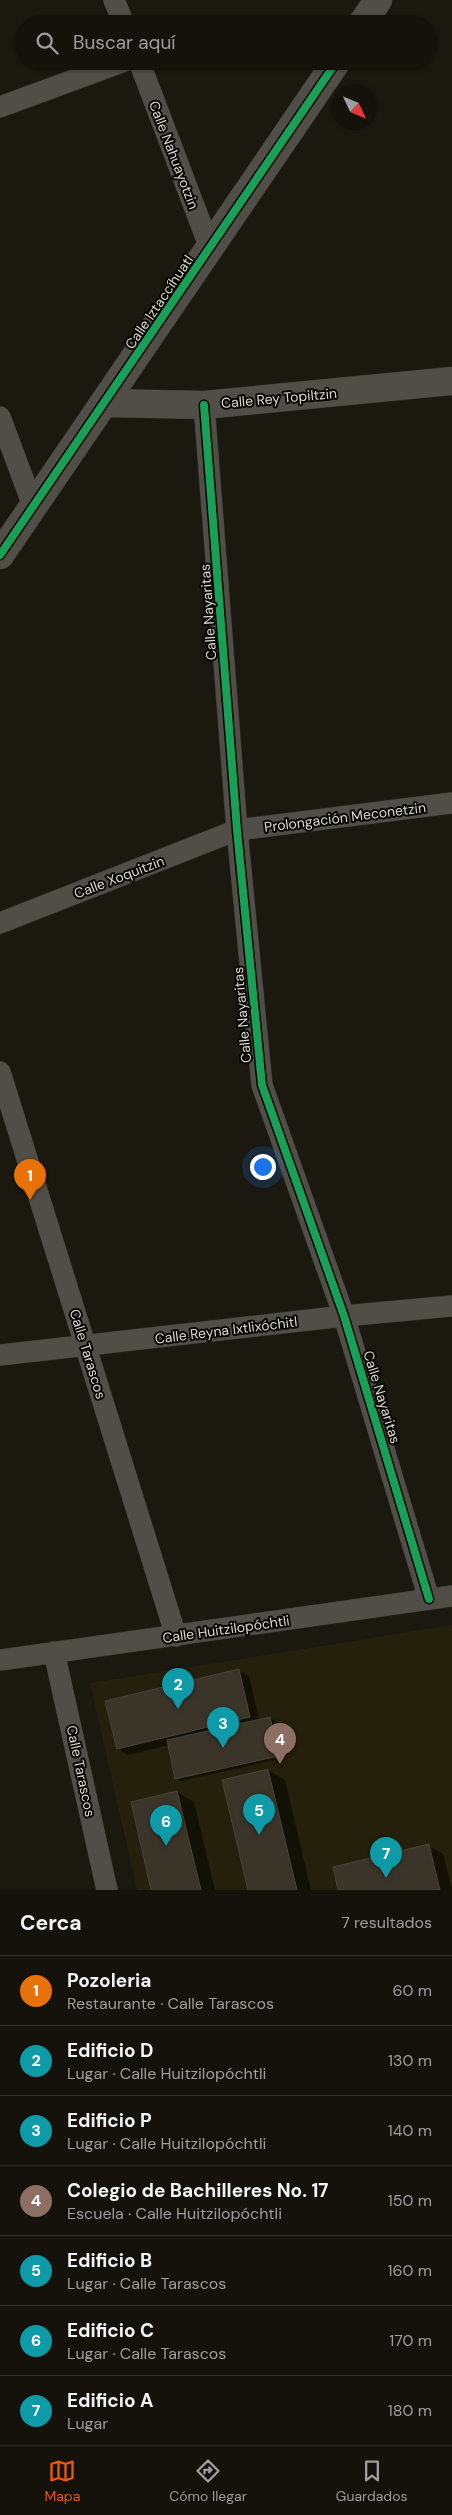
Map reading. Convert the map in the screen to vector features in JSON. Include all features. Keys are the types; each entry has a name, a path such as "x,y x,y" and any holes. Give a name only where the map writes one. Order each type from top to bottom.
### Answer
{"street":[{"path":"114,0 120,15"},
{"path":"0,107 101,70"},
{"name":"Calle Nahuayotzin","path":"141,70 210,248"},
{"name":"Calle Iztaccíhuatl","path":"0,556 106,403 331,70"},
{"name":"Calle Rey Topiltzin","path":"106,403 204,405 452,381"},
{"name":"Calle Nayaritas","path":"204,405 237,830 262,1085 344,1316 430,1598"},
{"path":"0,416 34,508"},
{"name":"Prolongación Meconetzin","path":"237,830 452,803"},
{"name":"Calle Xoquitzin","path":"0,923 237,830"},
{"name":"Calle Tarascos","path":"0,1072 176,1636"},
{"name":"Calle Reyna Ixtlixóchitl","path":"0,1355 86,1347 344,1316 452,1306"},
{"name":"Calle Huitzilopóchtli","path":"0,1660 452,1596"},
{"name":"Calle Tarascos","path":"54,1652 107,1890"}],"shaded area":[{"path":"452,1625 452,1890 137,1890 90,1683"}],"building":[{"path":"239,1669 250,1717 117,1749 105,1701"},
{"path":"270,1717 279,1756 175,1779 167,1740"},
{"path":"268,1769 297,1890 248,1890 222,1780"},
{"path":"177,1791 201,1890 151,1890 131,1802"},
{"path":"429,1844 440,1890 338,1890 333,1867"}],"cycle path":[{"path":"0,555 331,70"},
{"path":"204,405 237,830 262,1085 344,1316 429,1599"}],"place":[{"name":"Pozoleria","path":"30,1200"},
{"name":"Edificio D","path":"178,1709"},
{"name":"Edificio P","path":"223,1748"},
{"name":"Colegio de Bachilleres No. 17","path":"280,1764"},
{"name":"Edificio B","path":"259,1835"},
{"name":"Edificio C","path":"166,1846"},
{"name":"Edificio A","path":"386,1878"}]}
